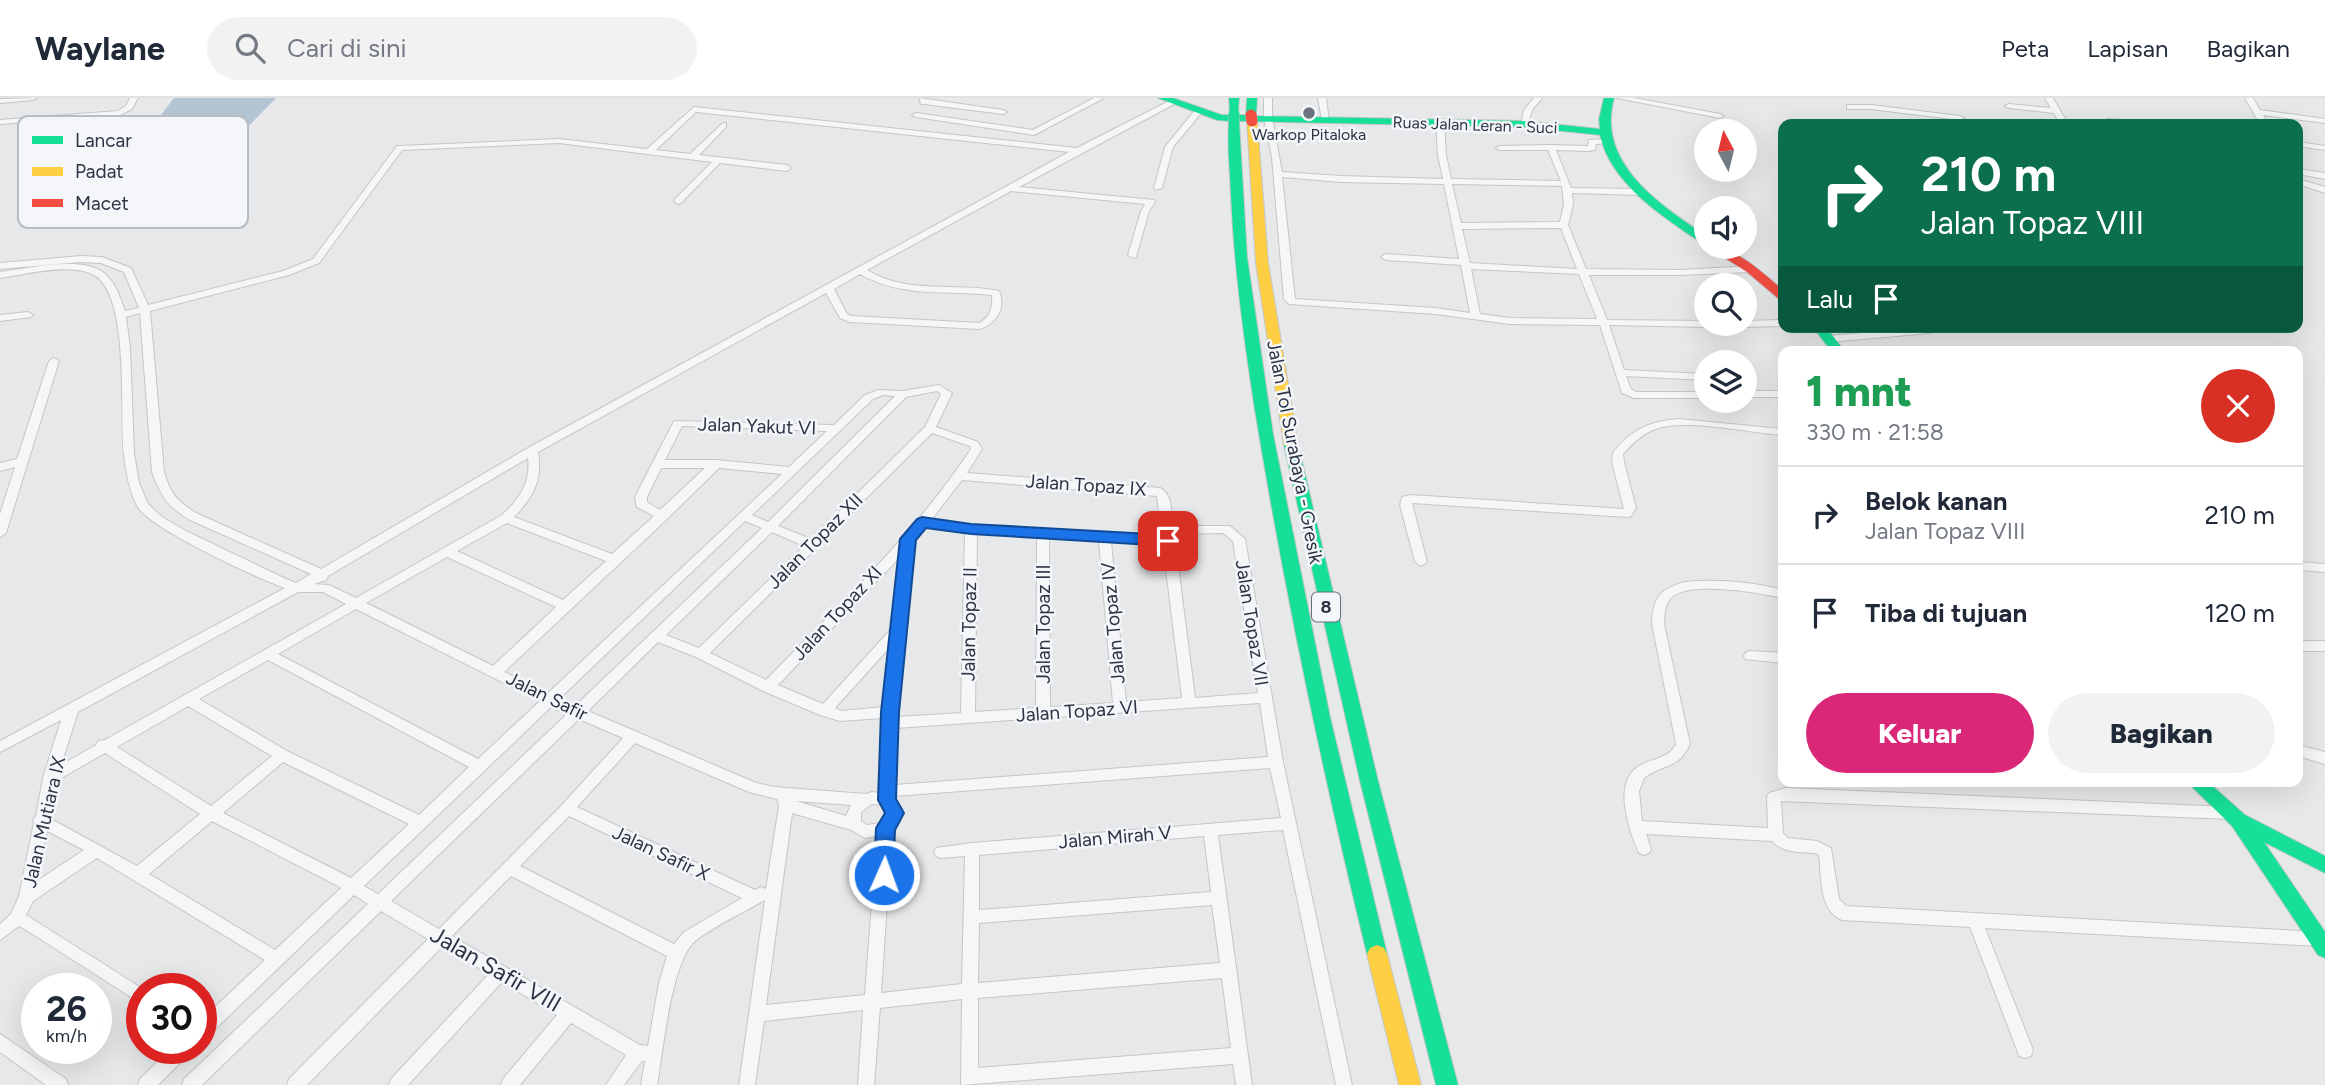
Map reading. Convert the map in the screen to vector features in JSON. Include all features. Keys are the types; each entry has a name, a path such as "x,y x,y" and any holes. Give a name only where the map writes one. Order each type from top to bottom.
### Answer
{"main road":[{"path":"1609,98 1605,107 1604,136 1625,172 1659,208 1694,233"},
{"name":"Ruas Jalan Leran - Suci","path":"1169,100 1198,111 1326,120 1524,124 1604,136"},
{"name":"Jalan Tol Surabaya - Gresik","path":"1231,113 1251,345 1279,510 1319,707 1410,1085"},
{"name":"Jalan Tol Surabaya - Gresik","path":"1256,113 1258,223 1283,410 1311,545 1412,958 1447,1085"},
{"path":"1734,259 1778,292"},
{"path":"2202,787 2235,817 2322,944"},
{"path":"2235,817 2325,865"}],"street":[{"path":"0,101 33,98"},
{"path":"80,116 120,113 129,107 134,98"},
{"path":"923,98 924,102 1003,112"},
{"path":"964,106 972,98"},
{"path":"916,115 1034,133 1100,98"},
{"path":"1268,98 1256,113 1278,174 1289,299 1292,302 1436,311 1510,321 1694,324"},
{"path":"1322,98 1326,120"},
{"path":"1524,124 1528,110 1538,98"},
{"path":"1621,98 1720,116"},
{"path":"2049,98 2061,119"},
{"path":"2249,98 2261,119"},
{"path":"0,747 298,588 533,450 1014,188 1169,100"},
{"path":"1850,107 1869,102 1960,118"},
{"path":"2008,106 2056,111"},
{"path":"650,150 694,109 1078,151"},
{"path":"1158,188 1168,147 1198,111"},
{"path":"2257,112 2325,121"},
{"path":"0,122 18,121"},
{"path":"1440,122 1441,155 1459,226 1464,264 1476,316"},
{"path":"693,156 723,125"},
{"path":"1500,148 1589,149 1592,148 1592,142 1604,136"},
{"path":"122,315 286,273 316,261 400,148 559,141 787,167"},
{"path":"2303,145 2325,148"},
{"path":"1551,147 1566,187 1570,207 1564,225 1604,324 1626,391 1630,394 1694,395"},
{"path":"678,201 719,159"},
{"path":"2303,173 2325,176"},
{"path":"1278,174 1642,192"},
{"path":"2303,183 2325,190"},
{"path":"1014,188 1151,202 1145,211 1133,255"},
{"path":"1459,226 1564,225"},
{"path":"1387,257 1582,272 1706,273 1751,269"},
{"path":"0,266 60,259 102,260 128,270 145,310 154,452 165,492 176,505 192,516 321,574 325,588 298,588 200,543 150,514 143,506 131,478 122,315 110,284 92,270 72,268 0,275"},
{"path":"829,289 843,316 849,319 980,326 995,314 996,293 897,287 875,281 861,271"},
{"path":"0,318 28,315"},
{"path":"1757,324 1778,323"},
{"path":"1829,339 1896,333"},
{"path":"0,533 54,361"},
{"path":"1620,373 1694,376"},
{"path":"217,1016 875,394 903,394 939,388 946,391 930,429"},
{"path":"190,1085 770,527 903,394"},
{"path":"1757,394 1778,394"},
{"name":"Jalan Yakut VI","path":"659,464 678,423 837,428"},
{"path":"1421,562 1406,500 1627,513 1630,508 1618,453 1641,431 1654,424 1694,424 1778,432"},
{"name":"Jalan Topaz XI","path":"768,687 908,539 961,475 977,449 976,445 930,429"},
{"name":"Jalan Topaz XII","path":"701,654 930,429"},
{"path":"50,778 103,745 506,518 523,503 532,487 536,471 533,450"},
{"path":"0,467 22,462"},
{"path":"663,516 641,504 640,497 659,464 716,464 793,471"},
{"path":"496,671 716,464"},
{"name":"Jalan Topaz IX","path":"961,475 1155,490 1163,495 1168,535"},
{"path":"744,516 811,544"},
{"path":"506,518 615,560"},
{"path":"922,522 971,529 1105,538 1168,535 1189,703"},
{"name":"Jalan Topaz II","path":"968,718 971,529"},
{"name":"Jalan Topaz VII","path":"1168,535 1226,529 1239,539 1276,762 1344,1085"},
{"name":"Jalan Topaz III","path":"1043,534 1043,714"},
{"name":"Jalan Topaz IV","path":"1105,538 1119,708"},
{"path":"866,1085 871,1002 884,875 885,828 895,813 888,796 890,718 908,539"},
{"path":"445,551 564,606"},
{"path":"2303,566 2325,568"},
{"path":"1644,849 1632,805 1632,788 1640,772 1674,758 1683,744 1658,624 1657,610 1664,596 1686,584 1753,587 1778,593"},
{"name":"Jalan Safir","path":"325,588 496,671 551,701 754,788 774,793 855,825"},
{"path":"825,711 899,629"},
{"name":"Jalan Topaz VI","path":"655,636 701,654 768,687 845,717 968,718 1265,698"},
{"path":"2303,646 2325,646"},
{"path":"268,653 481,767"},
{"path":"1750,656 1778,658"},
{"path":"188,699 282,755 421,823"},
{"name":"Jalan Mutiara IX","path":"17,919 27,896 50,778 72,708"},
{"path":"295,1085 567,809 633,737"},
{"name":"Jalan Safir VIII","path":"103,745 212,814 352,887 569,1013 646,1052"},
{"path":"2303,752 2325,758"},
{"path":"137,875 282,755"},
{"path":"747,1085 773,886 790,799 865,800 1276,762"},
{"path":"2235,817 1786,794 1774,797 1776,835 1784,844 1817,847 1826,852 1832,902 1838,911 2322,944"},
{"path":"865,800 853,812 855,825 859,830 872,833 885,828"},
{"name":"Jalan Safir X","path":"567,809 755,897"},
{"path":"40,820 97,850 278,960"},
{"name":"Jalan Mirah V","path":"941,852 1290,823"},
{"path":"1637,827 1776,835"},
{"path":"1210,830 1244,1085"},
{"path":"972,849 969,1081 1240,1055"},
{"path":"27,896 97,850"},
{"path":"509,868 676,953"},
{"path":"649,1085 646,1052 676,953 689,937 773,886"},
{"path":"971,918 1219,898"},
{"path":"0,933 17,919 27,922 126,987"},
{"path":"1975,920 2025,1050"},
{"path":"757,1014 970,991 1229,970"},
{"path":"397,1085 501,972"},
{"path":"509,1085 569,1013"},
{"path":"0,1042 60,1085"},
{"path":"614,1085 646,1052"},
{"path":"146,1085 167,1064"}],"water":[{"path":"174,98 276,98 248,127 248,116 160,116"}],"traffic: fast":[{"path":"1163,98 1221,118 1524,124 1603,132"},
{"path":"1234,98 1234,114"},
{"path":"1251,115 1252,98"},
{"path":"1609,98 1604,119 1606,138 1613,156 1640,190 1694,233"},
{"path":"1234,114 1234,122"},
{"path":"1234,122 1241,257 1266,434 1321,717 1377,954"},
{"path":"1824,333 1834,346"},
{"path":"1291,445 1369,781 1447,1085"},
{"path":"2202,787 2239,821 2325,949"},
{"path":"2242,822 2325,865"}],"traffic: slow":[{"path":"1252,121 1262,263 1291,445"},
{"path":"1377,954 1410,1085"}],"traffic: jam":[{"path":"1251,115 1252,121"},
{"path":"1734,259 1778,292"}],"place":[{"name":"Warkop Pitaloka","path":"1309,113"}],"route":[{"path":"884,875 885,828 894,819 895,813 887,800 890,712 908,539 922,522 971,529 1168,541"}]}
